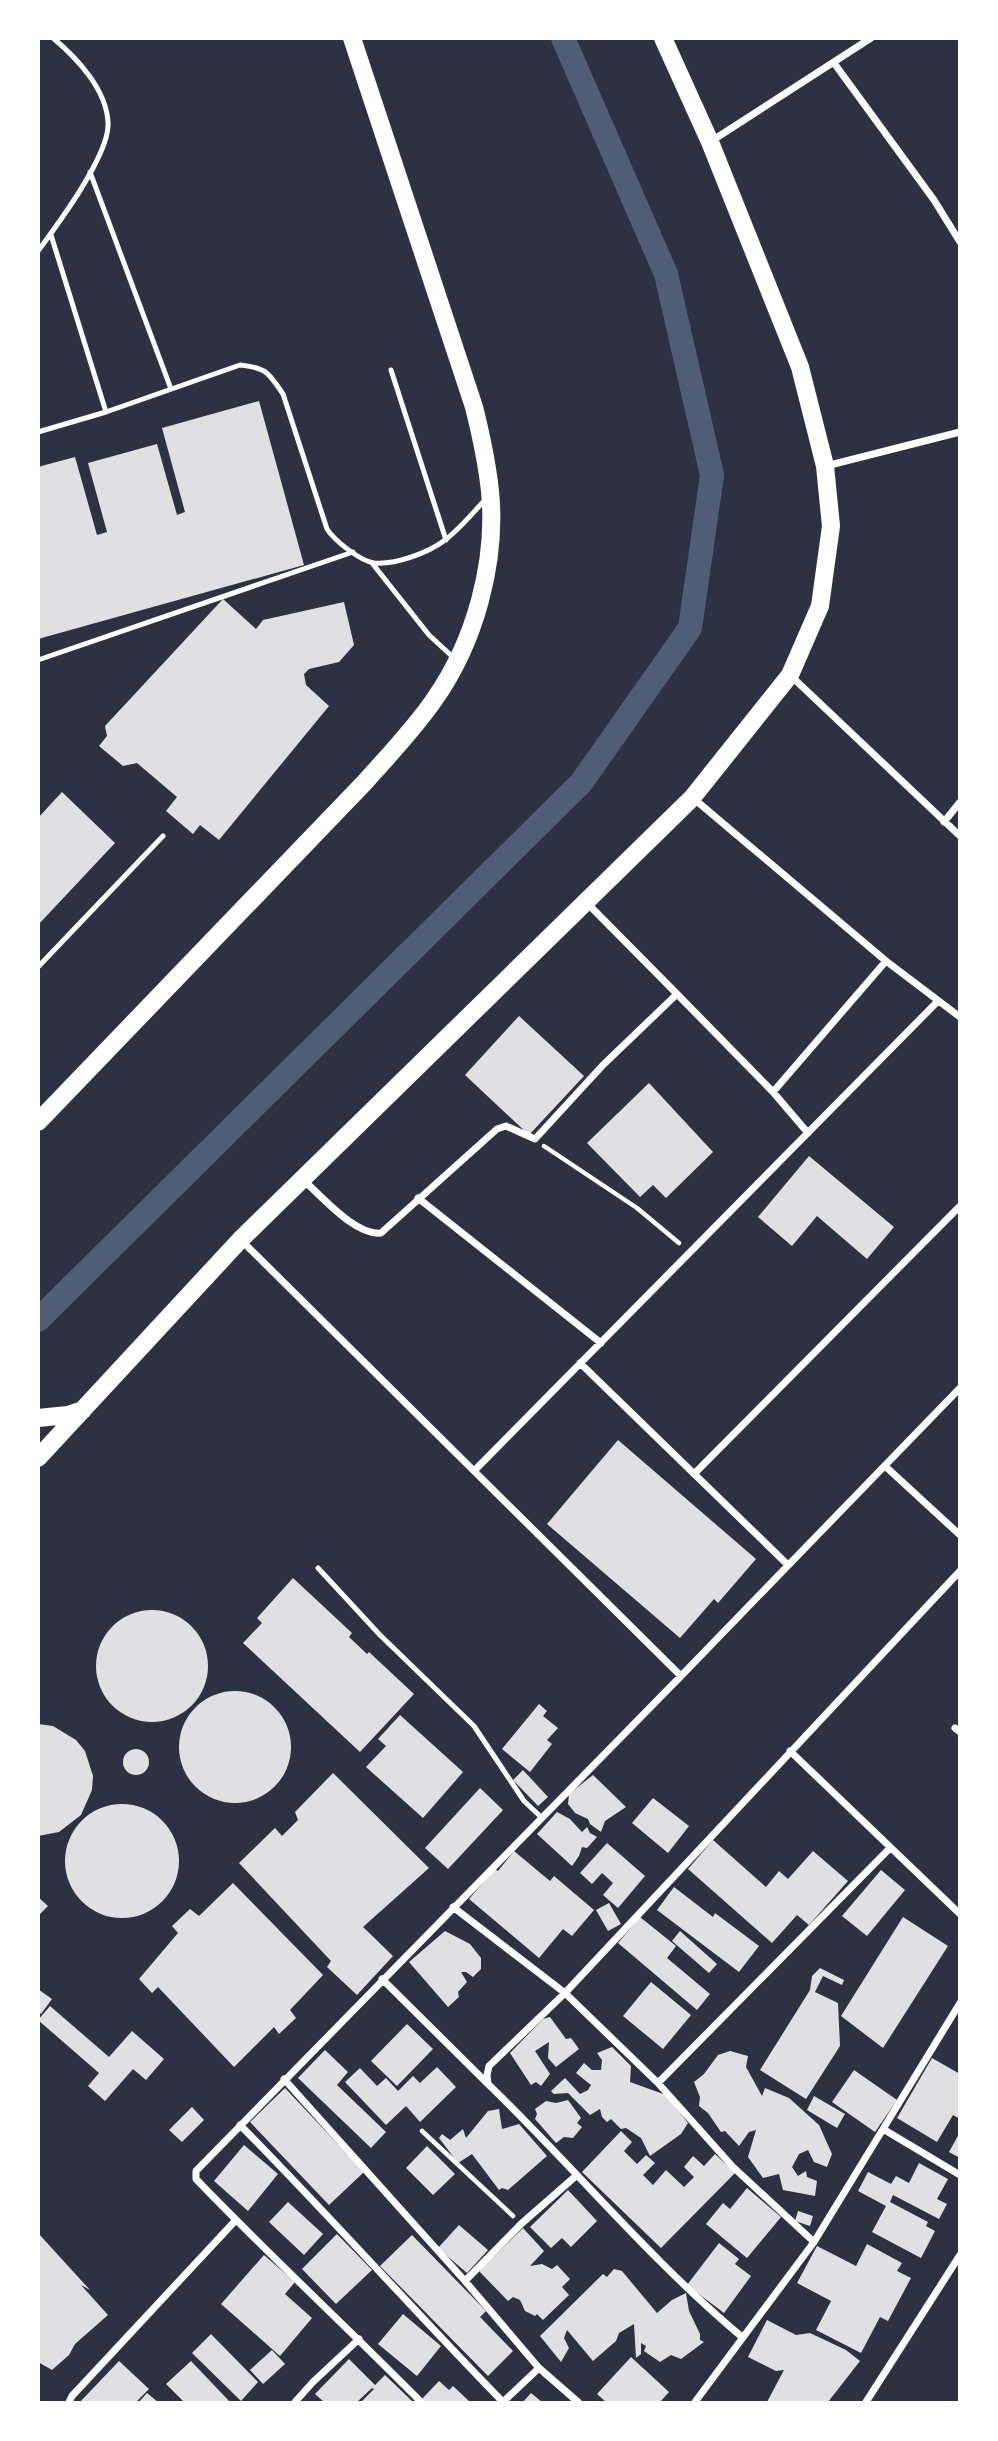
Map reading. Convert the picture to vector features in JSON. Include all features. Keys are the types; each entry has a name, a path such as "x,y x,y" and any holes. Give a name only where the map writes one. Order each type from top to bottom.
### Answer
{"highway":[{"path":"38,1122 409,733 435,698 457,661 474,621 491,537 491,494 485,450 474,408 352,38"},
{"path":"38,1458 240,1240 692,798 790,675 820,606 831,526 825,466 800,367 710,142 663,38"},
{"path":"38,1418 68,1415 84,1409"}],"street":[{"path":"710,142 871,38"},
{"path":"834,63 960,242"},
{"path":"825,466 960,432"},
{"path":"790,675 960,836"},
{"path":"692,798 886,961 960,1017"},
{"path":"944,822 960,802"},
{"path":"587,903 773,1092 808,1133"},
{"path":"773,1092 886,961"},
{"path":"302,1178 359,1229 372,1234 386,1230 418,1198 497,1129 506,1126 535,1139 603,1065 677,994"},
{"path":"474,1471 938,1001"},
{"path":"418,1198 601,1343"},
{"path":"694,1474 960,1206"},
{"path":"240,1240 681,1676"},
{"path":"580,1363 788,1565"},
{"path":"421,2403 359,2339 235,2221 195,2176 196,2171 960,1388"},
{"path":"885,1466 960,1535"},
{"path":"488,2084 489,2066 565,1993 960,1571"},
{"path":"790,1751 960,1914"},
{"path":"658,2083 890,1848"},
{"path":"453,1907 565,1993 658,2083 733,2166 814,2242"},
{"path":"382,1979 703,2304 742,2337"},
{"path":"695,2403 814,2242 960,2003"},
{"path":"284,2079 466,2281 540,2368 578,2403"},
{"path":"240,2125 317,2202 410,2306 503,2402 540,2368"},
{"path":"883,2129 960,2175"},
{"path":"466,2281 521,2224 577,2175"},
{"path":"69,2403 72,2396 235,2221"},
{"path":"866,2403 960,2255"},
{"path":"295,2403 313,2382 359,2339"}],"lane":[{"path":"38,251 105,145 108,122 97,86 69,51 52,38"},
{"path":"90,172 171,389"},
{"path":"51,234 106,412"},
{"path":"38,432 106,412 240,365 261,367 283,394 327,529 334,540 372,563 429,635 457,661"},
{"path":"391,370 446,540"},
{"path":"372,563 414,557 446,540 491,494"},
{"path":"38,660 353,552"},
{"path":"38,967 163,836"},
{"path":"318,1567 380,1635 474,1726 524,1801 541,1817"}],"path":[{"path":"535,1139 637,1208 690,1253"},
{"path":"422,2131 521,2224"}],"building":[{"path":"259,401 304,565 38,639 38,467 75,457 97,535 107,532 88,463 157,444 177,515 185,512 162,428"},
{"path":"223,599 256,629 263,620 344,602 354,645 339,662 309,669 304,674 306,685 329,706 219,840 200,825 193,834 166,811 177,797 137,763 123,766 99,746 107,736 105,726"},
{"path":"62,792 115,843 38,925 38,818"},
{"path":"519,1016 584,1076 529,1135 465,1075"},
{"path":"649,1083 713,1152 666,1198 653,1185 640,1197 587,1143"},
{"path":"809,1156 894,1227 867,1259 817,1216 792,1246 758,1217"},
{"path":"618,1440 756,1559 718,1603 714,1599 680,1638 547,1524"},
{"path":"293,1578 352,1633 349,1637 414,1694 360,1752 243,1643 262,1623 257,1618"},
{"path":"152,1610 174,1614 192,1626 204,1644 208,1666 204,1688 192,1706 174,1718 152,1722 130,1718 112,1706 100,1688 96,1666 100,1644 112,1626 130,1614"},
{"path":"235,1691 257,1695 275,1707 287,1725 291,1747 287,1769 275,1787 257,1799 235,1803 213,1799 195,1787 183,1769 179,1747 183,1725 195,1707 213,1695"},
{"path":"539,1704 547,1711 543,1716 558,1728 547,1740 552,1744 530,1772 502,1749"},
{"path":"400,1715 463,1772 423,1818 366,1767 386,1746 378,1739"},
{"path":"38,1724 53,1726 76,1740 85,1751 93,1776 92,1790 81,1815 59,1832 38,1836"},
{"path":"136,1749 145,1753 149,1762 145,1771 136,1775 127,1771 123,1762 127,1753"},
{"path":"523,1770 548,1797 538,1806 513,1780"},
{"path":"333,1773 429,1868 363,1927 393,1956 357,1995 327,1967 331,1961 239,1863 275,1828 282,1836 298,1820 295,1812"},
{"path":"593,1775 626,1807 605,1821 601,1832 590,1824 588,1819 575,1813 568,1804 569,1794"},
{"path":"480,1788 503,1810 448,1869 425,1848"},
{"path":"653,1798 689,1826 668,1853 632,1823"},
{"path":"122,1804 144,1808 162,1821 175,1839 179,1861 175,1883 162,1901 144,1914 122,1918 100,1914 82,1901 69,1883 65,1861 69,1839 82,1821 100,1808"},
{"path":"557,1812 570,1819 582,1832 587,1827 590,1833 597,1837 587,1848 582,1847 572,1866 537,1834"},
{"path":"713,1840 766,1887 779,1871 788,1879 813,1851 848,1881 809,1925 797,1915 772,1943 688,1869"},
{"path":"607,1843 645,1876 618,1908 603,1895 613,1883 602,1873 592,1884 580,1873"},
{"path":"514,1851 550,1881 554,1876 594,1910 572,1936 563,1929 539,1958 469,1899"},
{"path":"881,1870 905,1890 867,1936 842,1916"},
{"path":"233,1883 323,1975 290,2010 296,2018 279,2034 274,2027 234,2067 158,1987 152,1993 139,1979 178,1933 172,1926 190,1909 199,1916"},
{"path":"674,1887 713,1917 715,1913 759,1946 739,1972 657,1910"},
{"path":"38,1897 48,1906 38,1916"},
{"path":"609,1903 621,1924 608,1931 596,1910"},
{"path":"640,1917 676,1946 667,1958 710,1994 697,2010 618,1943"},
{"path":"903,1917 948,1946 883,2048 841,2016"},
{"path":"445,1931 470,1944 481,1958 481,1969 473,1977 461,1972 467,1982 458,1992 459,1997 448,2007 409,1962"},
{"path":"680,1931 717,1964 709,1973 672,1941"},
{"path":"820,1968 844,1980 842,1985 823,1976 815,1992 838,2003 840,2046 806,2099 760,2070 810,1990 812,1976"},
{"path":"651,1982 691,2015 663,2049 623,2016"},
{"path":"38,1989 52,1999 41,2014 38,2012"},
{"path":"50,2006 109,2057 132,2031 164,2059 146,2080 133,2069 105,2101 88,2086 99,2073 38,2020"},
{"path":"550,2017 566,2039 571,2038 579,2049 556,2067 548,2058 549,2042 535,2051 550,2074 541,2086 536,2082 531,2085 510,2053 543,2019"},
{"path":"407,2024 433,2049 397,2086 371,2061"},
{"path":"612,2047 631,2066 630,2082 666,2095 688,2123 681,2134 650,2156 641,2138 626,2128 621,2129 611,2119 607,2122 600,2109 590,2115 568,2093 554,2094 551,2091 565,2078 580,2094 588,2090 591,2085 576,2073 584,2063 592,2070 601,2070 602,2060 597,2053"},
{"path":"325,2050 348,2072 337,2085 386,2132 371,2148 298,2078"},
{"path":"730,2051 748,2056 746,2067 762,2096 765,2088 789,2098 819,2125 832,2154 827,2167 814,2162 808,2150 799,2154 792,2167 798,2176 806,2171 807,2177 817,2181 815,2196 783,2190 779,2174 763,2178 748,2157 756,2130 749,2132 739,2146 725,2131 721,2132 708,2113 699,2106 700,2097 694,2082 704,2074 718,2055"},
{"path":"932,2058 960,2074 960,2119 953,2115 937,2142 897,2118"},
{"path":"437,2067 456,2087 420,2122 406,2106 386,2125 345,2082 360,2068 377,2086 386,2078 398,2091 413,2076 420,2083"},
{"path":"854,2070 897,2100 875,2132 832,2102"},
{"path":"285,2088 364,2172 329,2205 250,2122"},
{"path":"814,2096 845,2114 837,2128 807,2110"},
{"path":"568,2100 581,2118 577,2123 582,2127 573,2138 564,2137 556,2143 535,2119 535,2109 546,2101 556,2103"},
{"path":"192,2107 204,2120 182,2142 169,2130"},
{"path":"499,2109 502,2129 519,2124 547,2156 508,2190 499,2190 472,2154 458,2163 439,2138 442,2134 450,2140 463,2129 466,2138 488,2111"},
{"path":"621,2131 632,2142 624,2151 637,2164 646,2155 655,2163 643,2175 653,2185 666,2170 684,2187 694,2177 684,2167 693,2156 704,2166 715,2154 735,2173 661,2248 582,2172"},
{"path":"960,2132 960,2158 949,2152"},
{"path":"244,2145 278,2174 248,2211 214,2181"},
{"path":"427,2146 455,2174 433,2195 406,2168"},
{"path":"919,2163 948,2179 937,2199 947,2204 939,2219 893,2195 890,2202 928,2222 926,2226 935,2231 921,2258 872,2232 886,2206 858,2191 868,2172 891,2184 896,2176 909,2183"},
{"path":"747,2188 781,2217 747,2258 706,2224 723,2203 730,2209"},
{"path":"568,2190 597,2221 571,2247 562,2238 551,2248 530,2227"},
{"path":"288,2202 323,2234 304,2255 269,2222"},
{"path":"798,2211 813,2216 810,2226 795,2221"},
{"path":"459,2225 488,2250 467,2273 438,2248"},
{"path":"523,2228 544,2251 530,2266 542,2264 552,2269 557,2265 570,2279 562,2287 569,2295 543,2320 537,2314 535,2316 525,2311 520,2300 513,2297 508,2301 479,2271"},
{"path":"38,2233 90,2290 81,2285 108,2315 75,2344 69,2355 52,2370 38,2362"},
{"path":"337,2234 372,2270 336,2304 302,2269"},
{"path":"412,2235 486,2311 480,2317 513,2351 488,2376 380,2266"},
{"path":"719,2243 739,2259 735,2264 751,2276 724,2313 687,2285"},
{"path":"867,2244 902,2263 897,2271 911,2278 888,2321 880,2317 861,2353 816,2330 831,2301 797,2283 817,2246 856,2266"},
{"path":"264,2255 295,2282 285,2294 312,2318 280,2356 221,2304"},
{"path":"614,2269 622,2271 657,2313 672,2300 686,2293 689,2311 700,2334 700,2340 704,2342 681,2359 671,2355 660,2362 644,2351 646,2346 641,2343 641,2354 636,2358 634,2324 619,2333 616,2341 593,2361 567,2330 564,2338 569,2348 561,2362 540,2336 603,2274 607,2277"},
{"path":"403,2314 441,2346 417,2376 378,2344"},
{"path":"767,2320 796,2335 810,2333 846,2350 860,2361 828,2402 767,2402 784,2370 776,2371 748,2357"},
{"path":"211,2334 258,2382 241,2401 192,2353"},
{"path":"272,2350 285,2364 263,2384 250,2370"},
{"path":"631,2357 669,2392 660,2402 606,2402 597,2394"},
{"path":"349,2359 375,2385 385,2375 413,2402 361,2402 374,2389 372,2388 357,2402 324,2402 315,2394"},
{"path":"119,2361 149,2389 136,2402 80,2402"},
{"path":"191,2361 230,2402 184,2402 166,2384"},
{"path":"439,2381 449,2390 453,2386 470,2402 426,2402 422,2399"},
{"path":"147,2393 158,2402 139,2402"},
{"path":"531,2393 542,2402 523,2402"}],"waterway":[{"path":"38,1320 581,783 690,628 712,475 666,274 563,38"}]}
